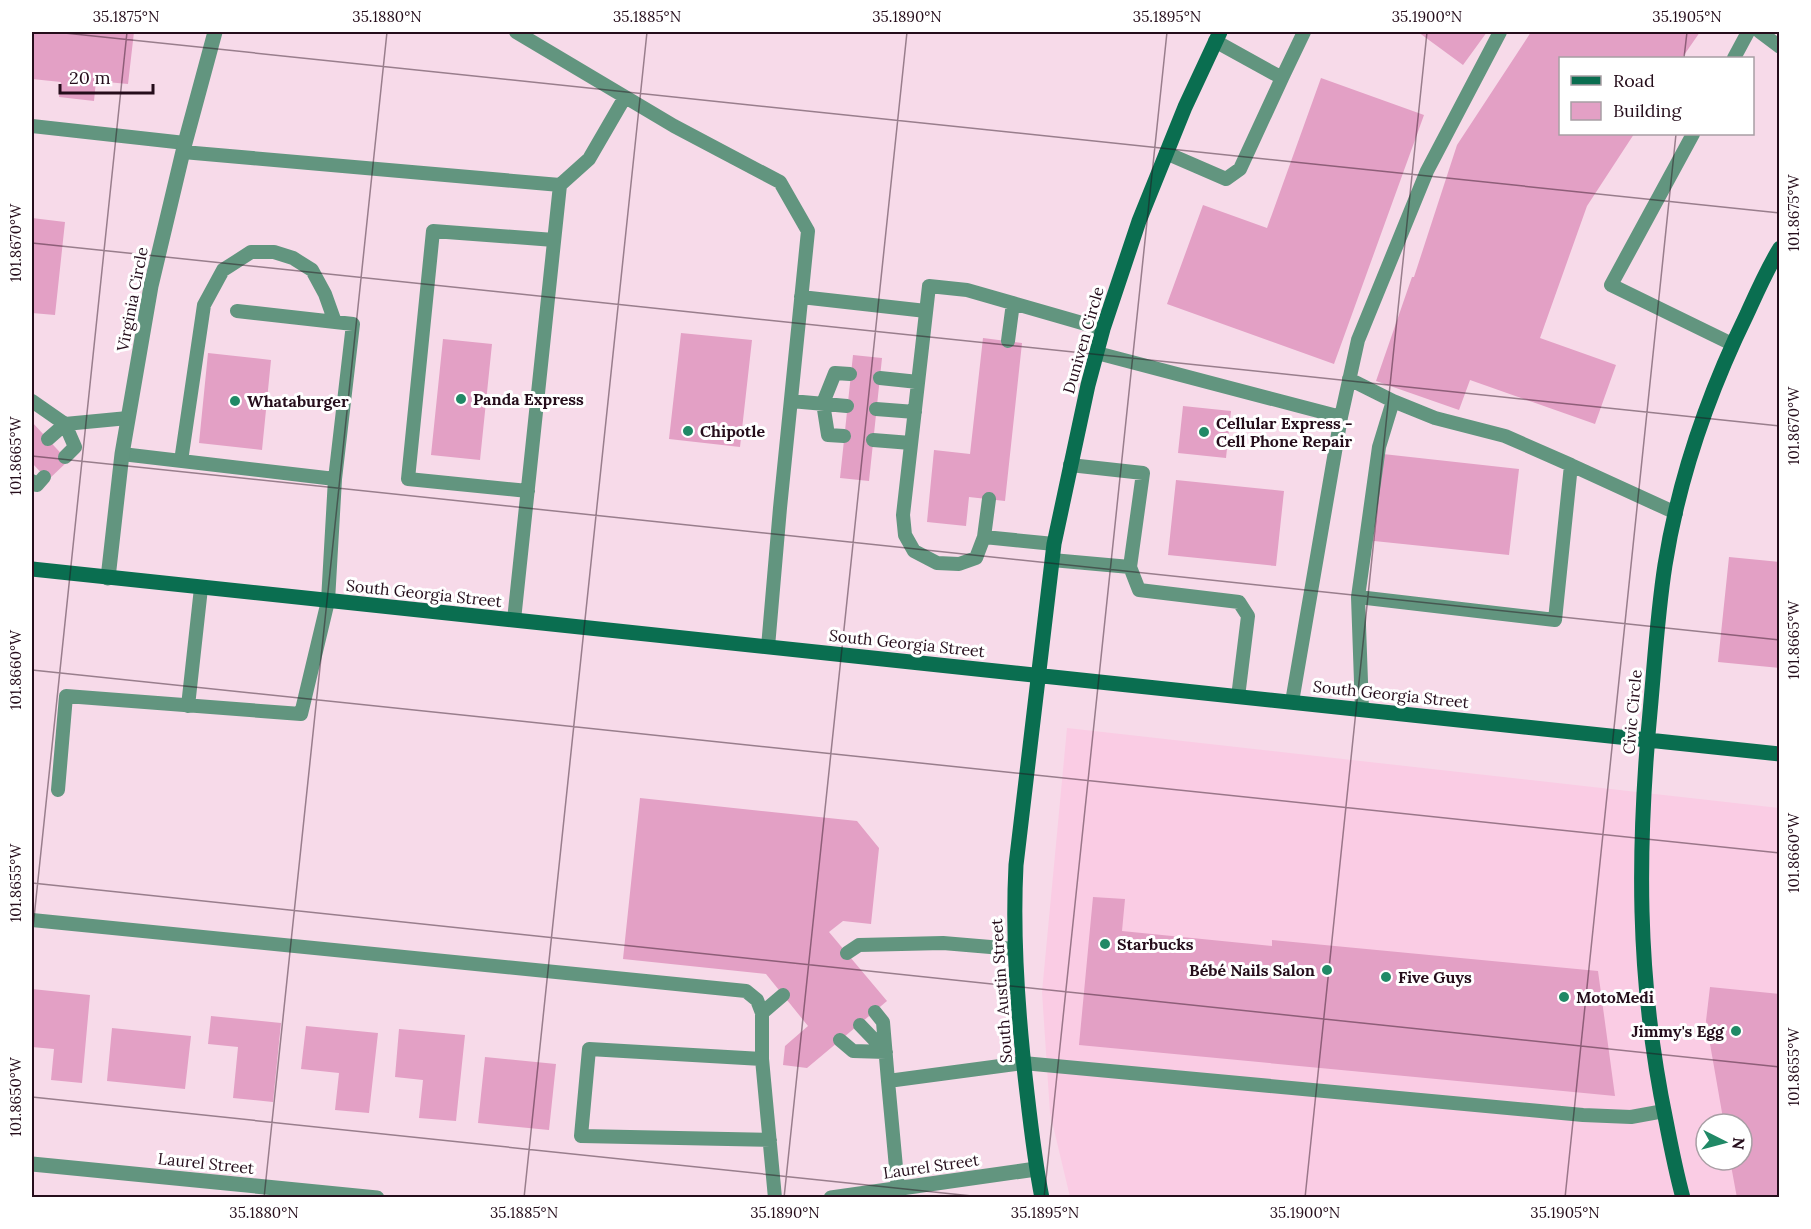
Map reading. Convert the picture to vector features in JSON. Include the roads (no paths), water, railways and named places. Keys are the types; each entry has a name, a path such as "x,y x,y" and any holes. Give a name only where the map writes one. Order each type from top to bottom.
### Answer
{"street":[{"name":"Virginia Circle","path":"108,578 122,454 151,286 184,148 216,32"},
{"name":"Duniven Circle","path":"1038,675 1054,544 1070,465 1103,329 1139,221 1185,107 1218,36"},
{"name":"Civic Circle","path":"1683,1197 1655,1063 1646,999 1641,927 1642,813 1647,740 1665,565 1682,483 1702,415 1732,344 1779,248"},
{"name":"South Georgia Street","path":"32,569 1779,754"},
{"name":"South Austin Street","path":"1038,675 1016,865 1014,949 1023,1063 1036,1169 1042,1197"},
{"name":"Laurel Street","path":"32,1164 377,1197"},
{"name":"Laurel Street","path":"831,1197 1036,1169"}],"lane":[{"path":"516,32 674,126 780,182 808,231 768,647"},
{"path":"1166,153 1226,178 1240,169 1304,32"},
{"path":"1292,702 1341,417 1358,340 1426,171 1500,32"},
{"path":"1735,57 1749,32"},
{"path":"1760,32 1779,47"},
{"path":"1218,36 1282,78"},
{"path":"514,620 560,185 589,159 625,98"},
{"path":"32,126 184,148 560,185"},
{"path":"1692,135 1611,285 1732,344"},
{"path":"528,491 408,479 433,231 554,240"},
{"path":"181,461 204,305 223,270 251,252 274,252 293,258 312,270 325,294 335,321"},
{"path":"989,499 984,537 976,558 959,564 937,563 914,551 906,535 903,515 929,286 967,290 1103,329"},
{"path":"801,297 926,311"},
{"path":"1008,341 1013,303"},
{"path":"58,790 66,696 301,714 328,601 334,478 353,324 237,311"},
{"path":"1097,353 1341,417"},
{"path":"844,436 828,435 823,404 835,373 850,374"},
{"path":"880,378 918,382"},
{"path":"1349,379 1435,418 1505,436 1676,513"},
{"path":"791,400 847,406"},
{"path":"32,401 65,424 75,447 65,457"},
{"path":"1362,710 1358,597 1379,447 1394,401"},
{"path":"876,409 915,412"},
{"path":"48,440 65,424 128,418"},
{"path":"873,440 911,444"},
{"path":"122,454 334,478"},
{"path":"1070,465 1143,473 1130,567 1139,590 1239,602 1248,616 1238,696"},
{"path":"1358,597 1555,620 1571,465"},
{"path":"984,537 1054,544"},
{"path":"1052,560 1130,567"},
{"path":"188,706 201,588"},
{"path":"32,920 746,991 757,1000 762,1013 762,1059 775,1197"},
{"path":"847,953 859,945 943,944 1014,949"},
{"path":"762,1013 783,995"},
{"path":"875,1012 883,1022 898,1189"},
{"path":"860,1025 886,1052"},
{"path":"840,1040 853,1051 886,1052"},
{"path":"762,1059 589,1049 581,1136 770,1140"},
{"path":"888,1081 1023,1063 1595,1115 1631,1117 1664,1111"}],"place":[{"name":"Panda Express","path":"461,399"},
{"name":"Whataburger","path":"235,401"},
{"name":"Chipotle","path":"688,431"},
{"name":"Cellular Express - Cell Phone Repair","path":"1204,432"},
{"name":"Starbucks","path":"1105,944"},
{"name":"Bébé Nails Salon","path":"1327,970"},
{"name":"Five Guys","path":"1386,977"},
{"name":"MotoMedi","path":"1564,997"},
{"name":"Jimmy's Egg","path":"1736,1031"}]}
